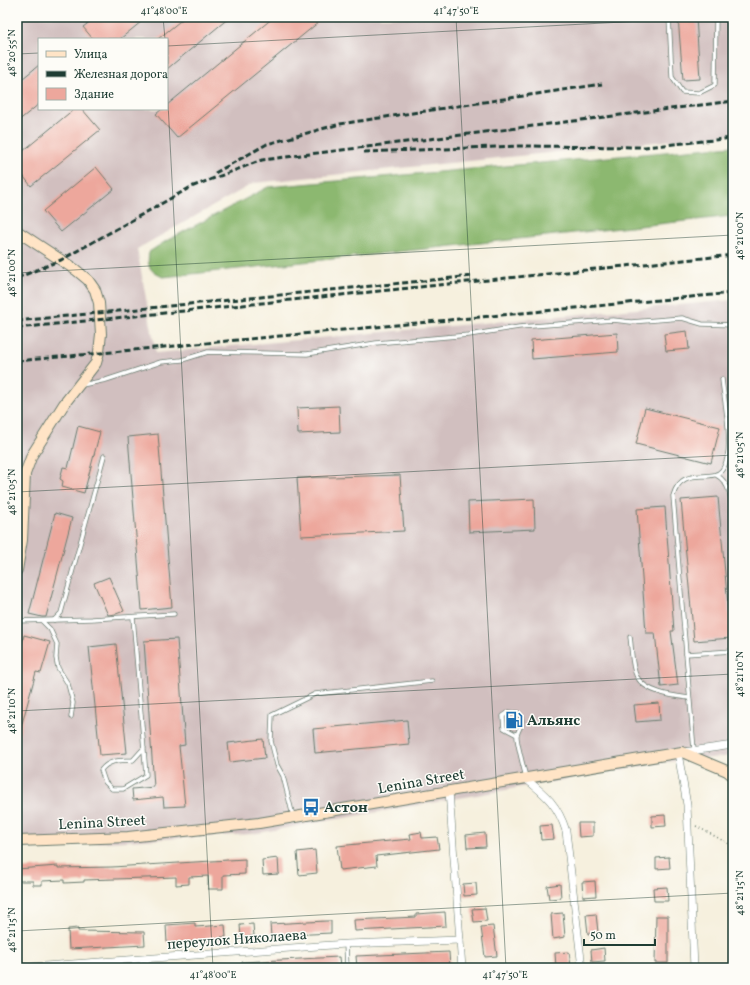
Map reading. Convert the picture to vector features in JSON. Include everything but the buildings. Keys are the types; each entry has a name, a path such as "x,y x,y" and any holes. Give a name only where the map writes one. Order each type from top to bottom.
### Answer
{"main road":[{"path":"17,231 76,270 88,280 95,290 99,303 100,320 99,352 96,363 64,404 42,438 32,455 25,474 17,570"},
{"path":"680,753 727,771 733,776"},
{"name":"Lenina Street","path":"17,841 128,837 259,824 680,753"}],"street":[{"name":"Lenina Street","path":"680,753 733,745"},
{"path":"680,753 687,805 694,968"},
{"path":"526,778 549,798 561,816 566,831 582,968"},
{"path":"450,791 462,968"},
{"name":"переулок Николаева","path":"17,968 346,944 460,940"}],"lane":[{"path":"669,17 672,77 682,92 699,93 715,85 716,17"},
{"path":"79,385 106,380 161,362 182,360 208,352 307,354 376,343 469,335 519,327 613,320 631,322 682,318 702,324 733,325"},
{"path":"716,475 722,470 727,460 728,453 722,379"},
{"path":"54,620 61,613 104,456"},
{"path":"694,750 673,496 675,488 689,477 716,475 722,478 729,490 733,528"},
{"path":"17,621 174,614"},
{"path":"133,617 144,748 146,775 123,789 112,789 105,782 101,770 113,761 133,760 144,748"},
{"path":"42,621 50,629 57,644 56,658 58,668 68,684 73,703 71,717"},
{"path":"630,637 633,666 638,678 648,687 661,692 689,698"},
{"path":"686,654 733,651"},
{"path":"293,818 283,776 277,765 271,741 272,715 315,694 432,681"},
{"path":"516,735 504,728 503,716 509,712 518,712 521,716 522,724 516,735 526,778"},
{"path":"346,944 347,968"},
{"path":"728,968 733,966"}],"path":[{"path":"687,821 733,846"}],"shaded area":[{"path":"17,17 733,17 733,134 254,183 137,249 156,353 733,300 733,756 666,762 251,834 17,847"}],"green space":[{"path":"733,146 733,216 163,277 155,273 150,268 148,261 149,252 166,241 268,187"}],"railway":[{"path":"215,173 267,144 340,124 602,84"},
{"path":"17,278 61,260 191,187 262,160 733,101"},
{"path":"364,152 520,146 645,147 733,138"},
{"path":"17,328 733,255"},
{"path":"17,321 473,276"},
{"path":"17,361 733,293"}],"place":[{"name":"Альянс","path":"514,720"},
{"name":"Астон","path":"311,807"}]}
